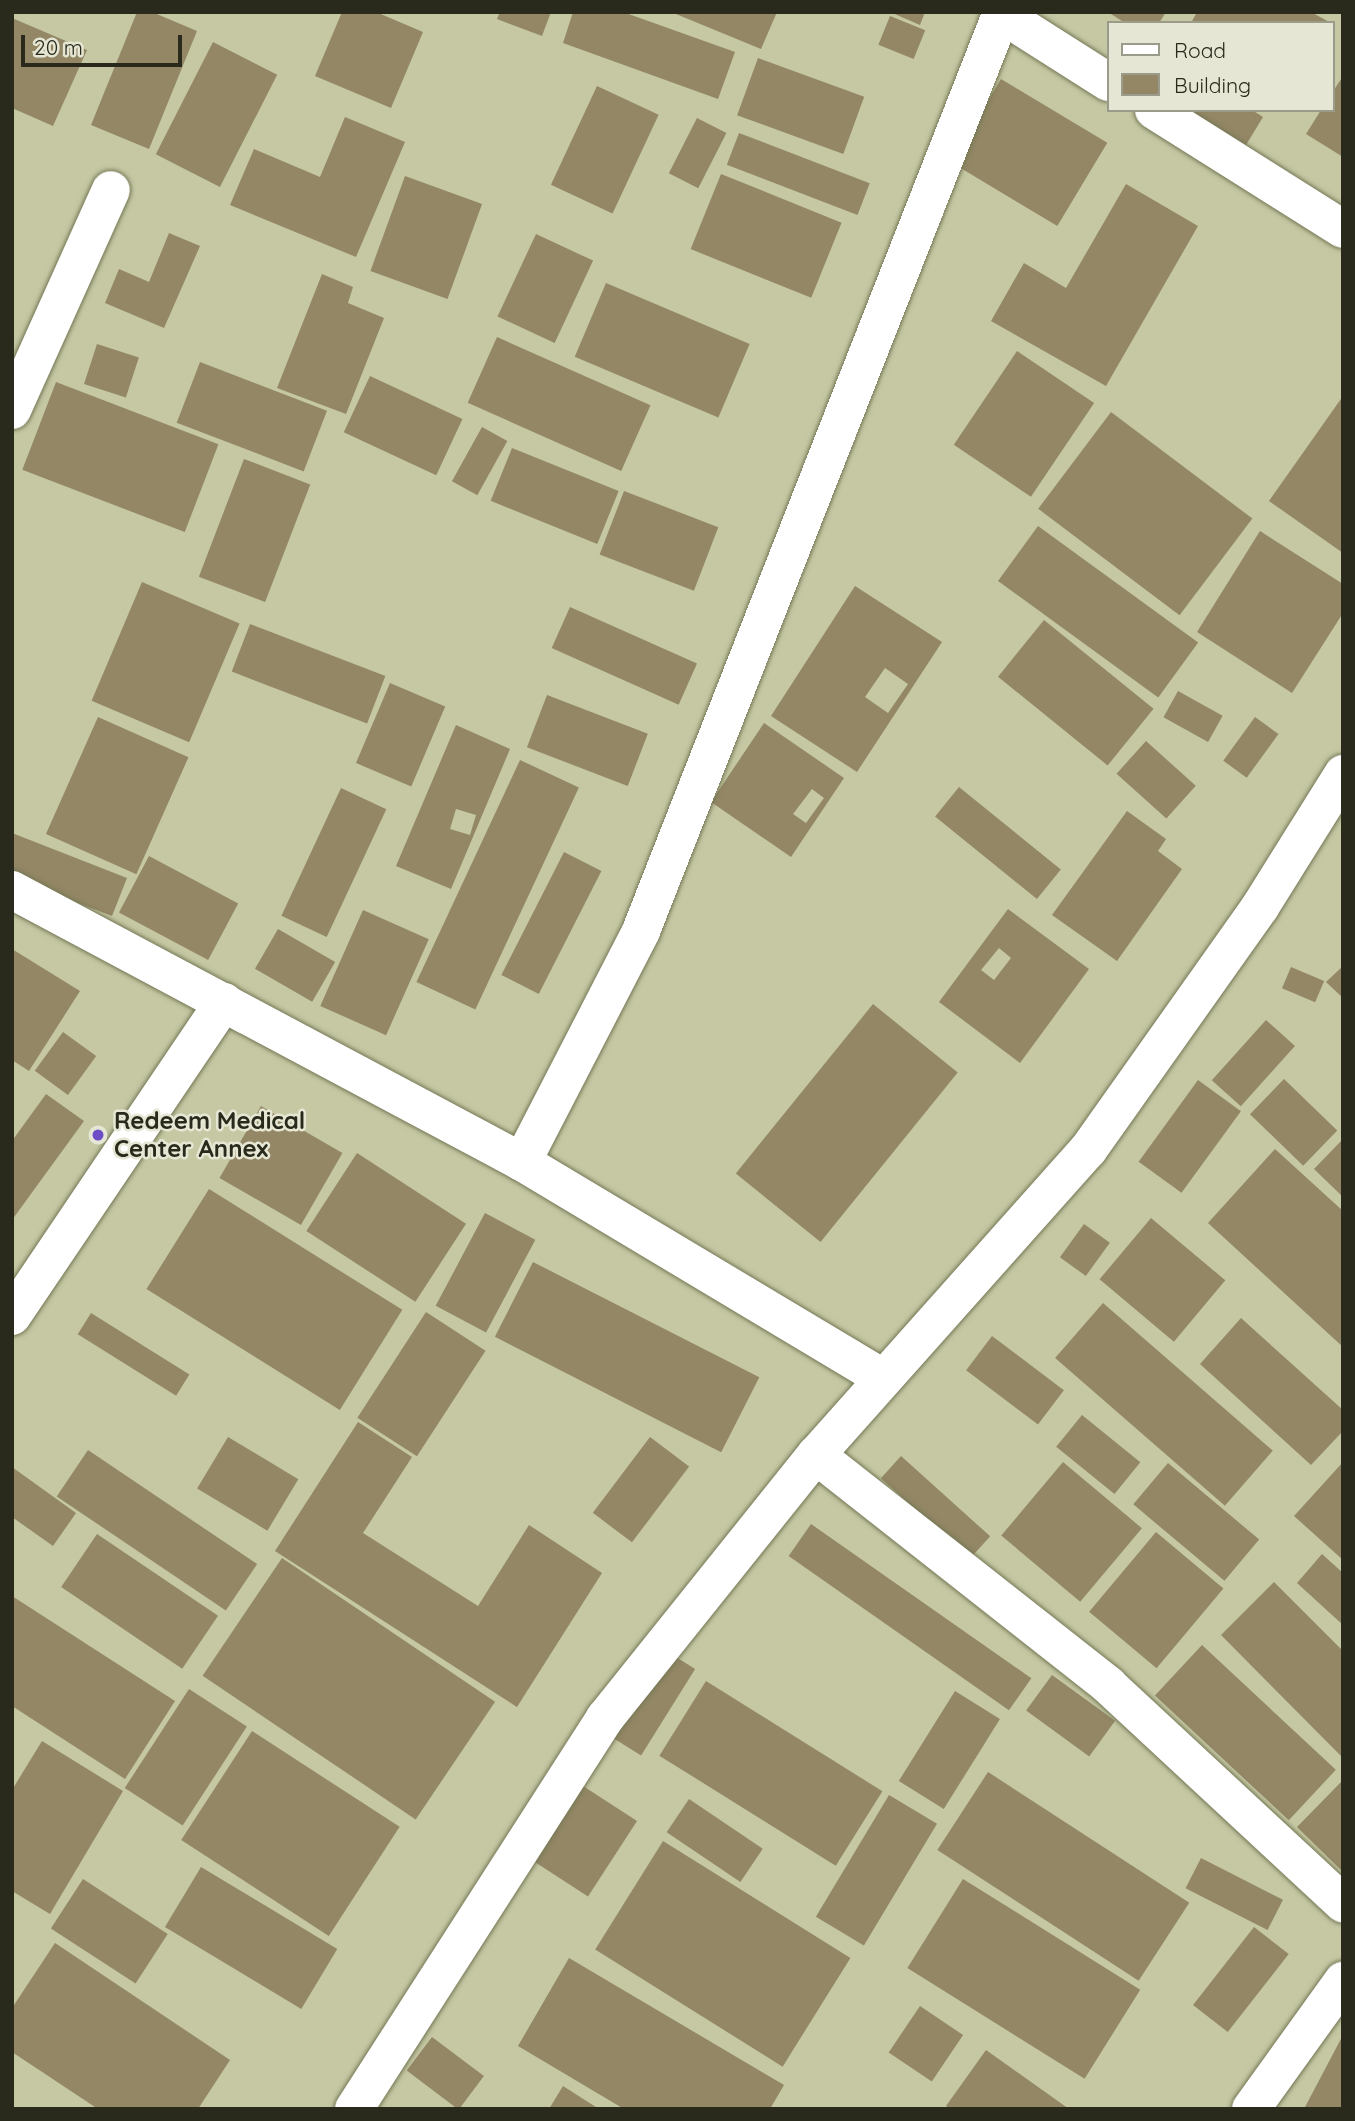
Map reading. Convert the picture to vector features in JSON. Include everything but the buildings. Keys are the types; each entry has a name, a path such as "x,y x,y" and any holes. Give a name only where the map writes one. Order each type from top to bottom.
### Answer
{"street":[{"path":"522,1162 641,930 1002,13 1106,81"},
{"path":"1157,112 1343,229"},
{"path":"12,410 111,190"},
{"path":"354,2109 605,1718 816,1455 1088,1150 1260,907 1343,774"},
{"path":"12,890 522,1162 883,1378"},
{"path":"12,1317 224,1002"},
{"path":"816,1455 1108,1685 1343,1903"},
{"path":"1251,2109 1343,1981"}],"place":[{"name":"Redeem Medical Center Annex","path":"98,1135"}]}
